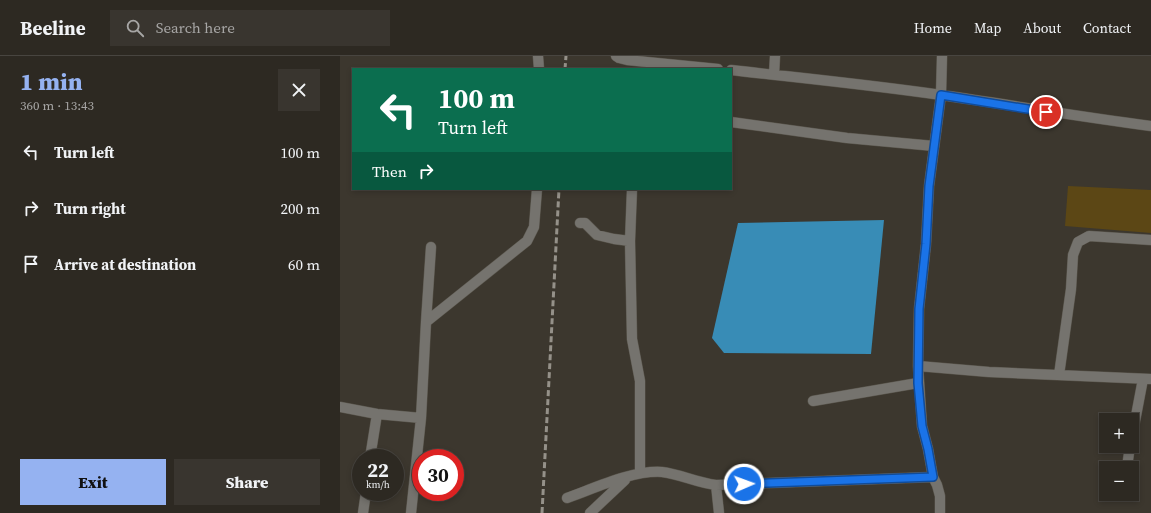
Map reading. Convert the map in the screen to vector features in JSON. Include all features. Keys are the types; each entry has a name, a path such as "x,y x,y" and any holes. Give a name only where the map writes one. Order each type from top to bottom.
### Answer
{"street":[{"path":"538,56 539,68"},
{"path":"616,56 627,64 700,68"},
{"path":"774,56 774,75"},
{"path":"940,513 940,496 933,477 922,426 918,366 919,309 934,146 941,95 942,56"},
{"path":"732,70 941,95 1086,118 1151,126"},
{"path":"732,122 847,138 934,146"},
{"path":"426,322 527,241 534,227 537,190"},
{"path":"632,190 630,241 632,339 640,381 640,472"},
{"path":"580,223 585,223 597,235 630,241"},
{"path":"1059,374 1071,289 1073,255 1078,242 1088,236 1151,240"},
{"path":"411,513 421,418 431,247"},
{"path":"918,366 989,372 1147,379 1138,413"},
{"path":"813,401 918,383"},
{"path":"340,407 377,414 421,418"},
{"path":"371,449 377,414"},
{"path":"1128,460 1129,453"},
{"path":"567,498 640,472 661,472 679,475 706,484 716,485 933,477"},
{"path":"590,513 628,477"},
{"path":"716,485 719,513"},
{"path":"363,513 365,501"}],"shaded area":[{"path":"1068,186 1151,190 1151,233 1065,226"}],"water":[{"path":"884,220 871,354 724,353 712,338 738,223"}],"railway":[{"path":"565,68 566,56"},
{"path":"542,513 559,190"}],"route":[{"path":"744,484 933,477 922,426 918,383 919,309 926,244 929,186 941,95 1046,112"}]}
